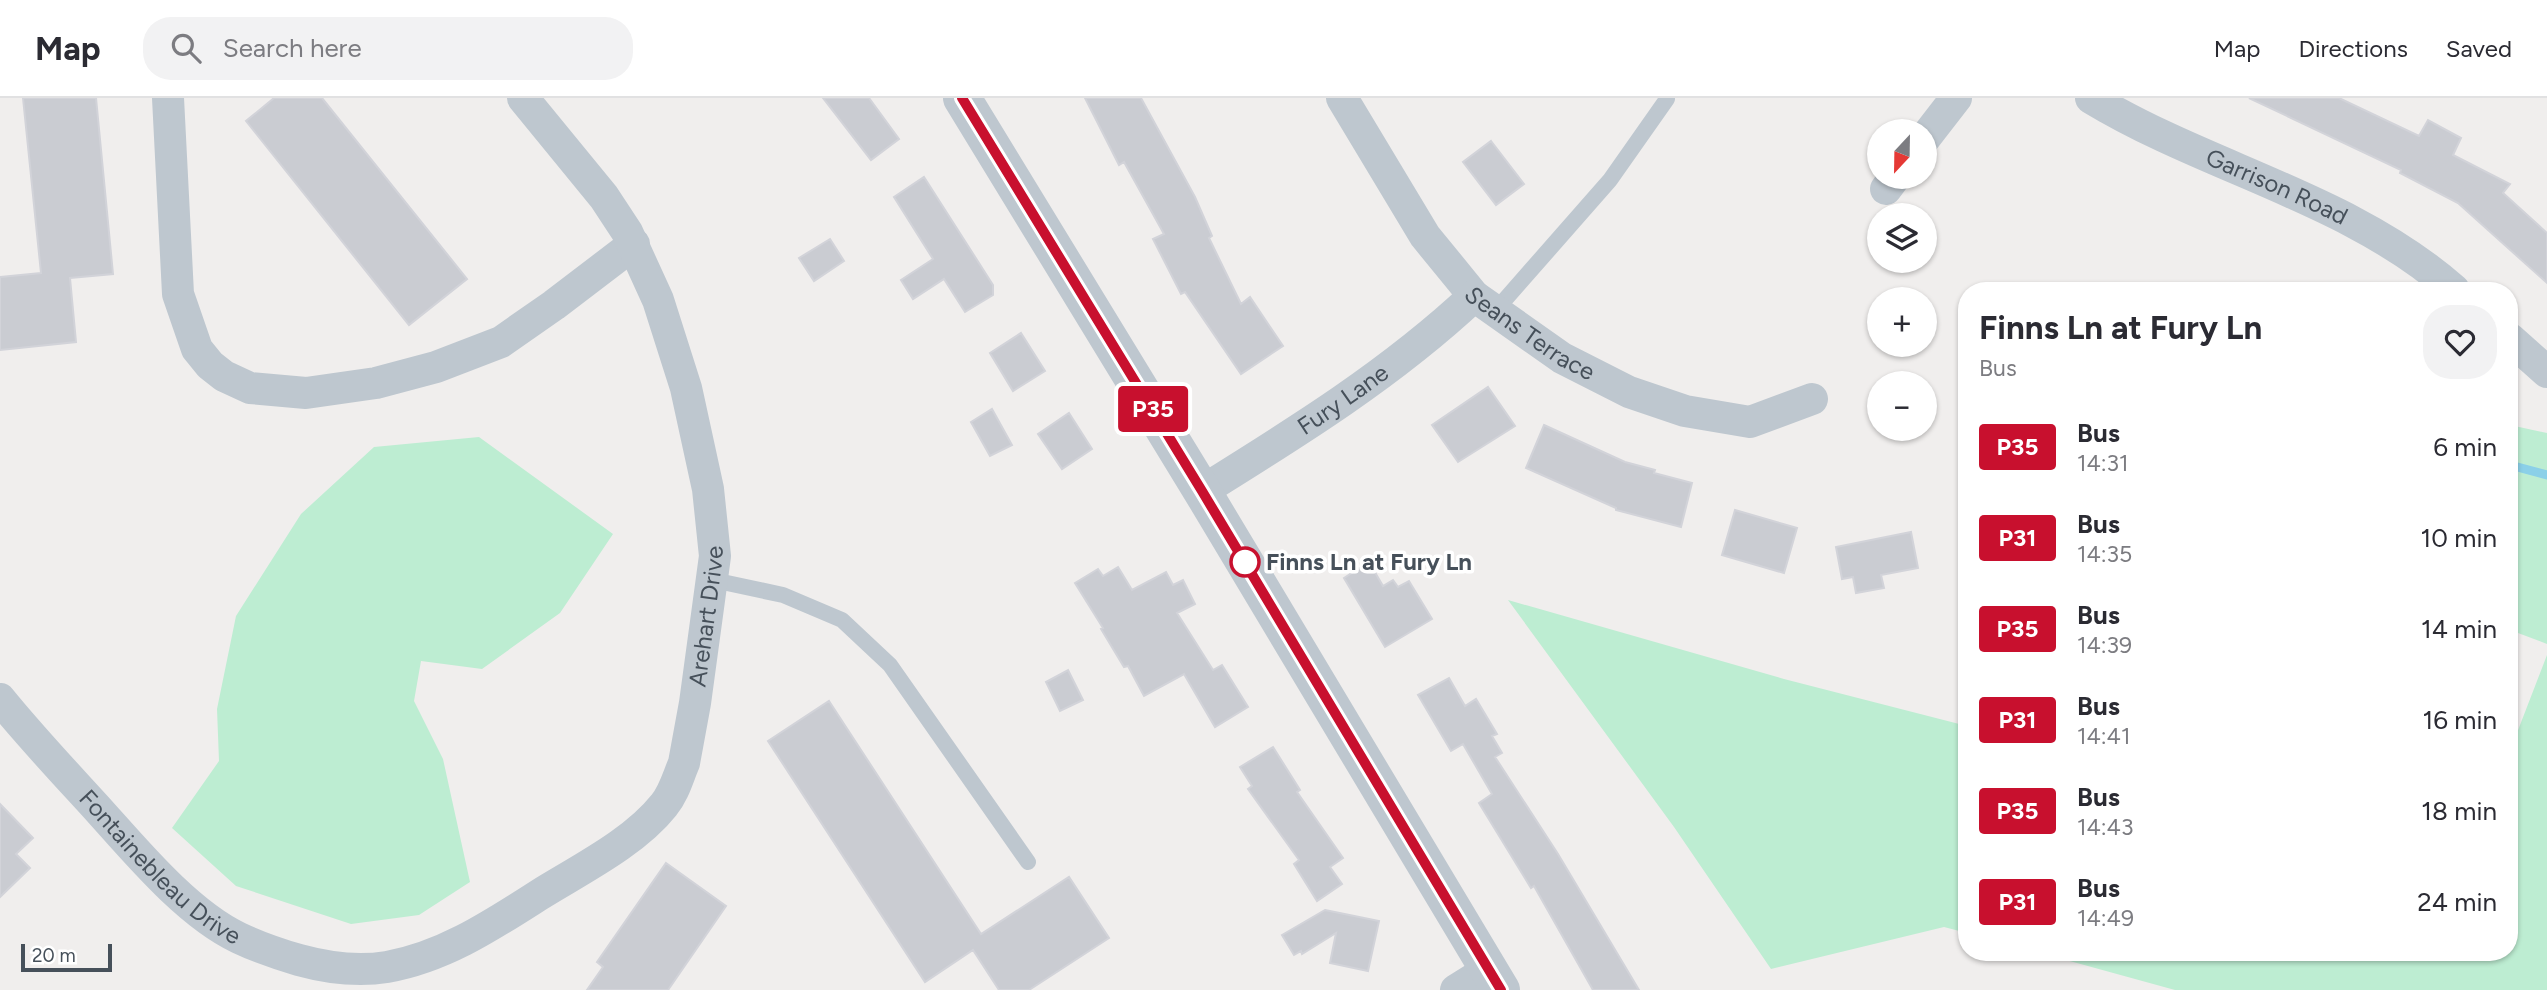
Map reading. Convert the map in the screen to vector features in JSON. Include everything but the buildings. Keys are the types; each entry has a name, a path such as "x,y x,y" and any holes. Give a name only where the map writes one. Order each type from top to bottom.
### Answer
{"street":[{"path":"169,98 178,295 197,349 209,365 224,376 250,388 306,393 376,383 436,367 501,342 634,244"},
{"name":"Arehart Drive","path":"357,980 387,967 432,955 488,928 622,842 663,806 684,762 715,556 708,489 686,388 658,300 634,244 604,197 523,98"},
{"path":"962,98 1202,491 1495,980 1456,990"},
{"name":"Seans Terrace","path":"1342,98 1424,236 1484,304 1562,358 1629,392 1685,411 1750,422 1812,399"},
{"path":"1937,123 1956,98"},
{"name":"Garrison Road","path":"2091,98 2123,118 2274,183 2350,221 2395,247 2443,282"},
{"name":"Fury Lane","path":"1202,491 1286,439 1484,304"},
{"path":"2518,346 2547,372"},
{"name":"Fontainebleau Drive","path":"0,699 117,831 200,913 236,937 357,980"}],"lane":[{"path":"1484,304 1610,180 1667,99"},
{"path":"713,580 783,595 842,620 890,665 1028,862"}],"green space":[{"path":"2518,427 2547,433 2547,644 2518,633"},
{"path":"479,437 613,534 560,613 482,669 421,661 414,701 443,759 470,882 419,915 351,924 236,886 172,828 219,761 217,709 236,616 301,514 374,447"},
{"path":"1508,600 1784,679 1958,724 1958,931 1944,927 1771,969 1674,827"},
{"path":"2547,655 2547,990 2175,990 2070,961 2518,961 2518,730"}],"waterway":[{"path":"2518,467 2547,475"}],"bus line":[{"name":"P35","path":"962,98 1202,491 1501,990"}],"place":[{"name":"Finns Ln at Fury Ln","path":"1245,562"}]}
